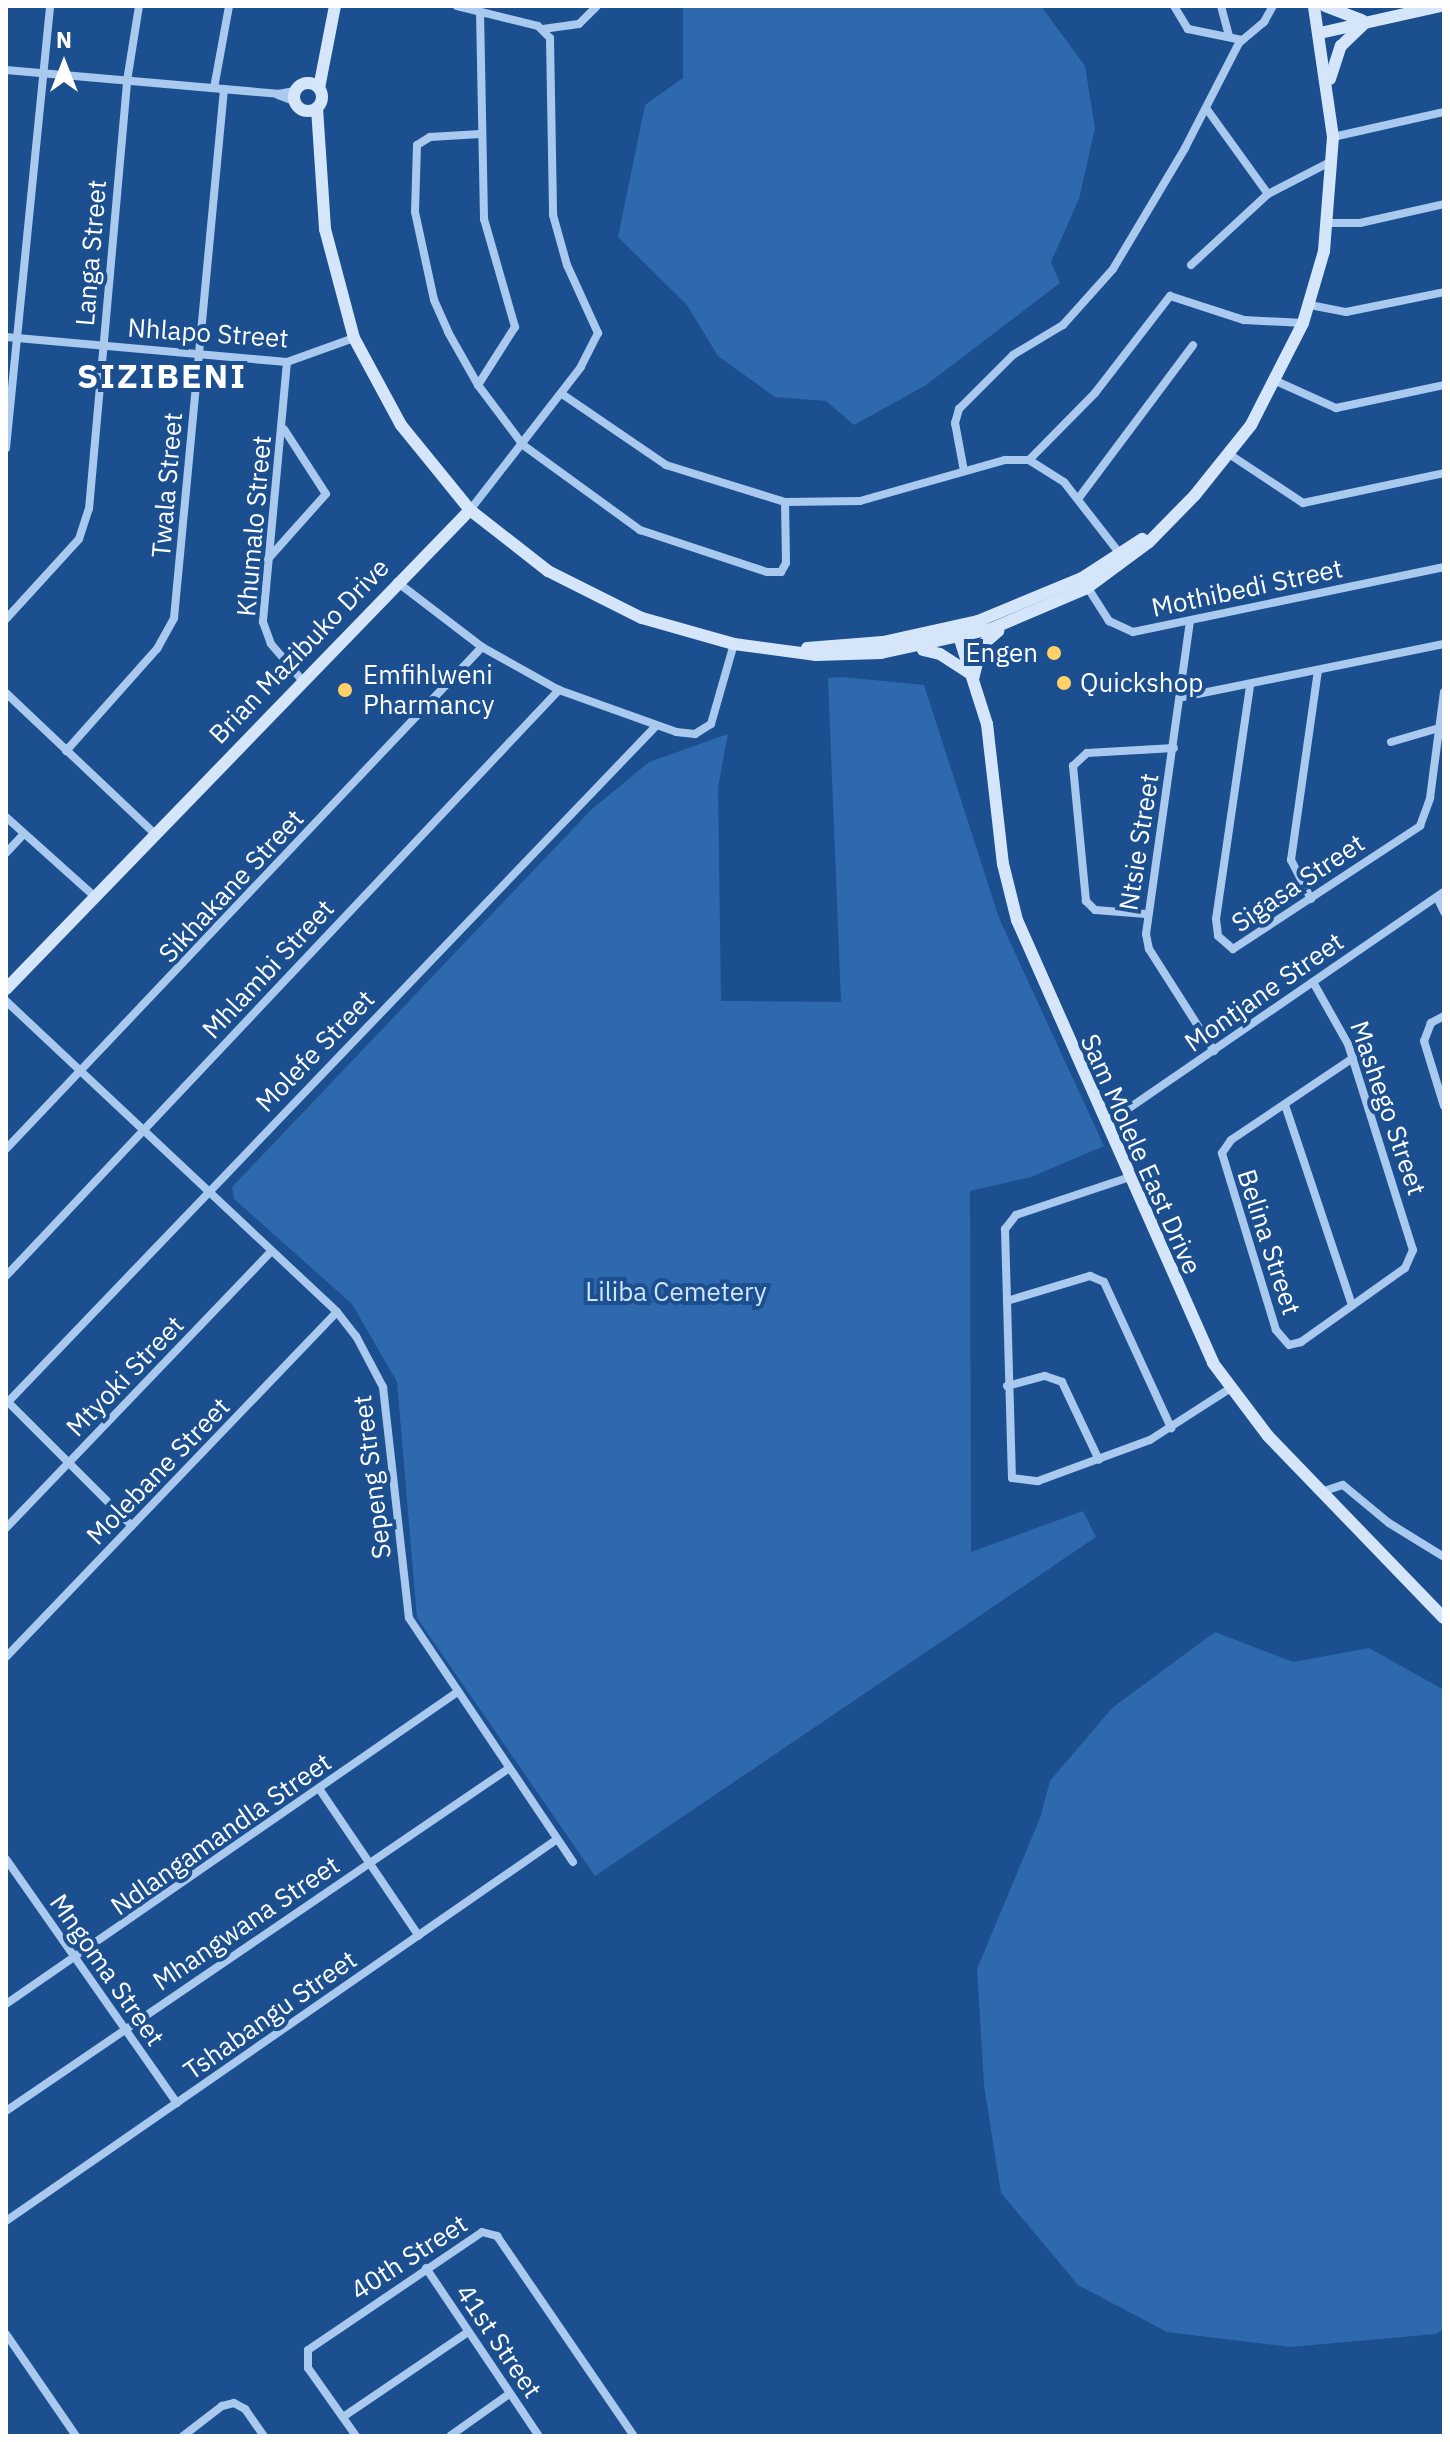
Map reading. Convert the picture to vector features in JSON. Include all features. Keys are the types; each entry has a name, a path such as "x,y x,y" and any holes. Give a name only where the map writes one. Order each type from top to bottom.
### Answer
{"street":[{"path":"6,448 40,73 50,6"},
{"name":"Langa Street","path":"6,619 83,532 92,488 127,81 139,6"},
{"name":"Twala Street","path":"66,751 172,627 219,88 229,6"},
{"path":"295,96 313,86 325,57 335,6"},
{"path":"457,6 543,29 579,24 597,6"},
{"path":"1174,6 1188,29 1242,40"},
{"path":"1221,6 1229,36"},
{"path":"964,471 955,423 959,409 1013,355 1063,325 1101,283 1138,230 1242,40 1264,22 1273,6"},
{"path":"912,649 940,654 971,678 981,646 1007,624 1134,556 1229,454 1276,381 1310,305 1328,223 1333,137 1314,6"},
{"path":"1325,6 1346,18 1368,22"},
{"path":"1320,33 1441,6"},
{"path":"478,385 515,327 484,219 480,12"},
{"path":"1328,89 1341,46 1368,22"},
{"name":"Brian Mazibuko Drive","path":"6,989 396,581 470,510 523,445 594,348 598,325 567,265 553,215 550,38 543,29"},
{"path":"6,70 295,96 311,110 317,136 325,229 354,338 401,425 470,510 529,558 598,600 658,624 734,644 828,656 912,649 1084,583 1120,554 1162,527"},
{"path":"311,110 323,99 313,86"},
{"path":"1206,108 1268,194"},
{"path":"1333,137 1444,112"},
{"path":"480,134 422,140 414,152 414,178 434,300 478,385 523,445 640,530 767,572 781,572 786,563 785,502"},
{"path":"1191,265 1268,194 1289,179 1333,161"},
{"path":"1328,223 1360,223 1444,204"},
{"path":"1310,305 1346,312 1444,292"},
{"path":"562,394 666,465 785,502 860,501 964,471 1029,460 1095,393 1170,296 1244,320 1303,323"},
{"name":"Nhlapo Street","path":"6,337 287,362 354,338"},
{"path":"1078,499 1193,345"},
{"name":"Khumalo Street","path":"287,362 284,429 268,559 265,632 302,680"},
{"path":"1276,381 1336,408 1444,385"},
{"path":"268,559 326,494 284,429"},
{"path":"1229,454 1303,503 1444,473"},
{"path":"1029,460 1053,473 1078,499 1120,554"},
{"name":"Mothibedi Street","path":"1084,583 1101,612 1121,628 1143,631 1444,567"},
{"path":"396,581 482,647 559,690 655,727 705,731 714,717 734,644"},
{"name":"Ntsie Street","path":"1190,621 1183,697 1146,914 1149,949 1214,1051"},
{"path":"792,651 958,633 1007,624"},
{"name":"Sam Molele East Drive","path":"958,633 993,752 1008,890 1033,964 1106,1124 1127,1178 1229,1389 1321,1492 1444,1618"},
{"path":"1183,697 1250,686 1444,644"},
{"name":"Sikhakane Street","path":"6,1149 83,1072 482,647"},
{"path":"1311,899 1291,860 1318,671"},
{"name":"Sigasa Street","path":"1250,686 1218,936 1226,946 1241,948 1420,826 1430,798 1444,692"},
{"name":"Mhlambi Street","path":"6,1276 559,690"},
{"path":"6,693 155,834"},
{"name":"Molefe Street","path":"7,1402 205,1191 655,727"},
{"path":"1391,742 1439,728"},
{"path":"1146,914 1098,911 1086,901 1073,766 1087,753 1174,748"},
{"path":"6,817 94,896"},
{"path":"6,853 24,834"},
{"path":"1440,894 1444,912"},
{"name":"Montjane Street","path":"1106,1124 1440,894"},
{"name":"Mashego Street","path":"1301,1342 1405,1268 1413,1250 1353,1058 1313,982"},
{"name":"Sepeng Street","path":"6,1001 337,1312 372,1360 383,1387 409,1618 456,1693 573,1862"},
{"path":"1444,1016 1431,1023 1424,1041 1444,1106"},
{"name":"Belina Street","path":"1301,1342 1289,1345 1276,1330 1222,1162 1231,1140 1353,1058"},
{"path":"1285,1105 1352,1305"},
{"path":"1127,1178 1012,1218 1005,1229 1007,1386 1012,1478 1038,1481 1099,1460 1171,1428 1229,1389"},
{"name":"Mtyoki Street","path":"6,1528 272,1251"},
{"path":"1007,1301 1090,1276 1104,1282 1171,1428"},
{"name":"Molebane Street","path":"6,1657 337,1312"},
{"path":"1007,1386 1045,1376 1062,1382 1099,1460"},
{"path":"7,1402 132,1526"},
{"path":"1321,1492 1343,1485 1389,1523 1444,1557"},
{"name":"Ndlangamandla Street","path":"6,2004 320,1790 456,1693"},
{"name":"Mhangwana Street","path":"6,2111 508,1769"},
{"path":"320,1790 419,1936"},
{"name":"Tshabangu Street","path":"6,2221 556,1840"},
{"name":"Mngoma Street","path":"6,1859 177,2103"},
{"name":"40th Street","path":"356,2436 308,2368 308,2350 476,2233 497,2236 634,2436"},
{"name":"41st Street","path":"426,2268 539,2436"},
{"path":"343,2417 468,2332"},
{"path":"6,2334 76,2436"},
{"path":"450,2436 509,2394"},
{"path":"185,2433 234,2403 245,2409 264,2436"}],"green space":[{"path":"683,6 1041,6 1085,66 1095,128 1079,199 1051,262 1060,283 926,385 854,425 826,401 775,397 718,356 687,305 618,237 645,105 683,78"},
{"name":"Liliba Cemetery","path":"828,678 924,685 999,918 1104,1146 1031,1177 970,1191 971,1552 1083,1511 1096,1537 595,1876 417,1618 397,1382 352,1304 234,1199 232,1187 591,810 649,762 728,734 718,787 721,1001 841,1002"},
{"path":"1215,1632 1293,1662 1369,1648 1444,1690 1444,2329 1436,2334 1290,2347 1167,2332 1078,2285 1001,2193 984,2085 977,1969 1040,1818 1050,1781 1112,1708"}],"place":[{"name":"Engen","path":"1054,653"},
{"name":"Quickshop","path":"1064,683"},
{"name":"Emfihlweni Pharmancy","path":"345,690"}],"district":[{"name":"SIZIBENI","path":"162,376"}]}
